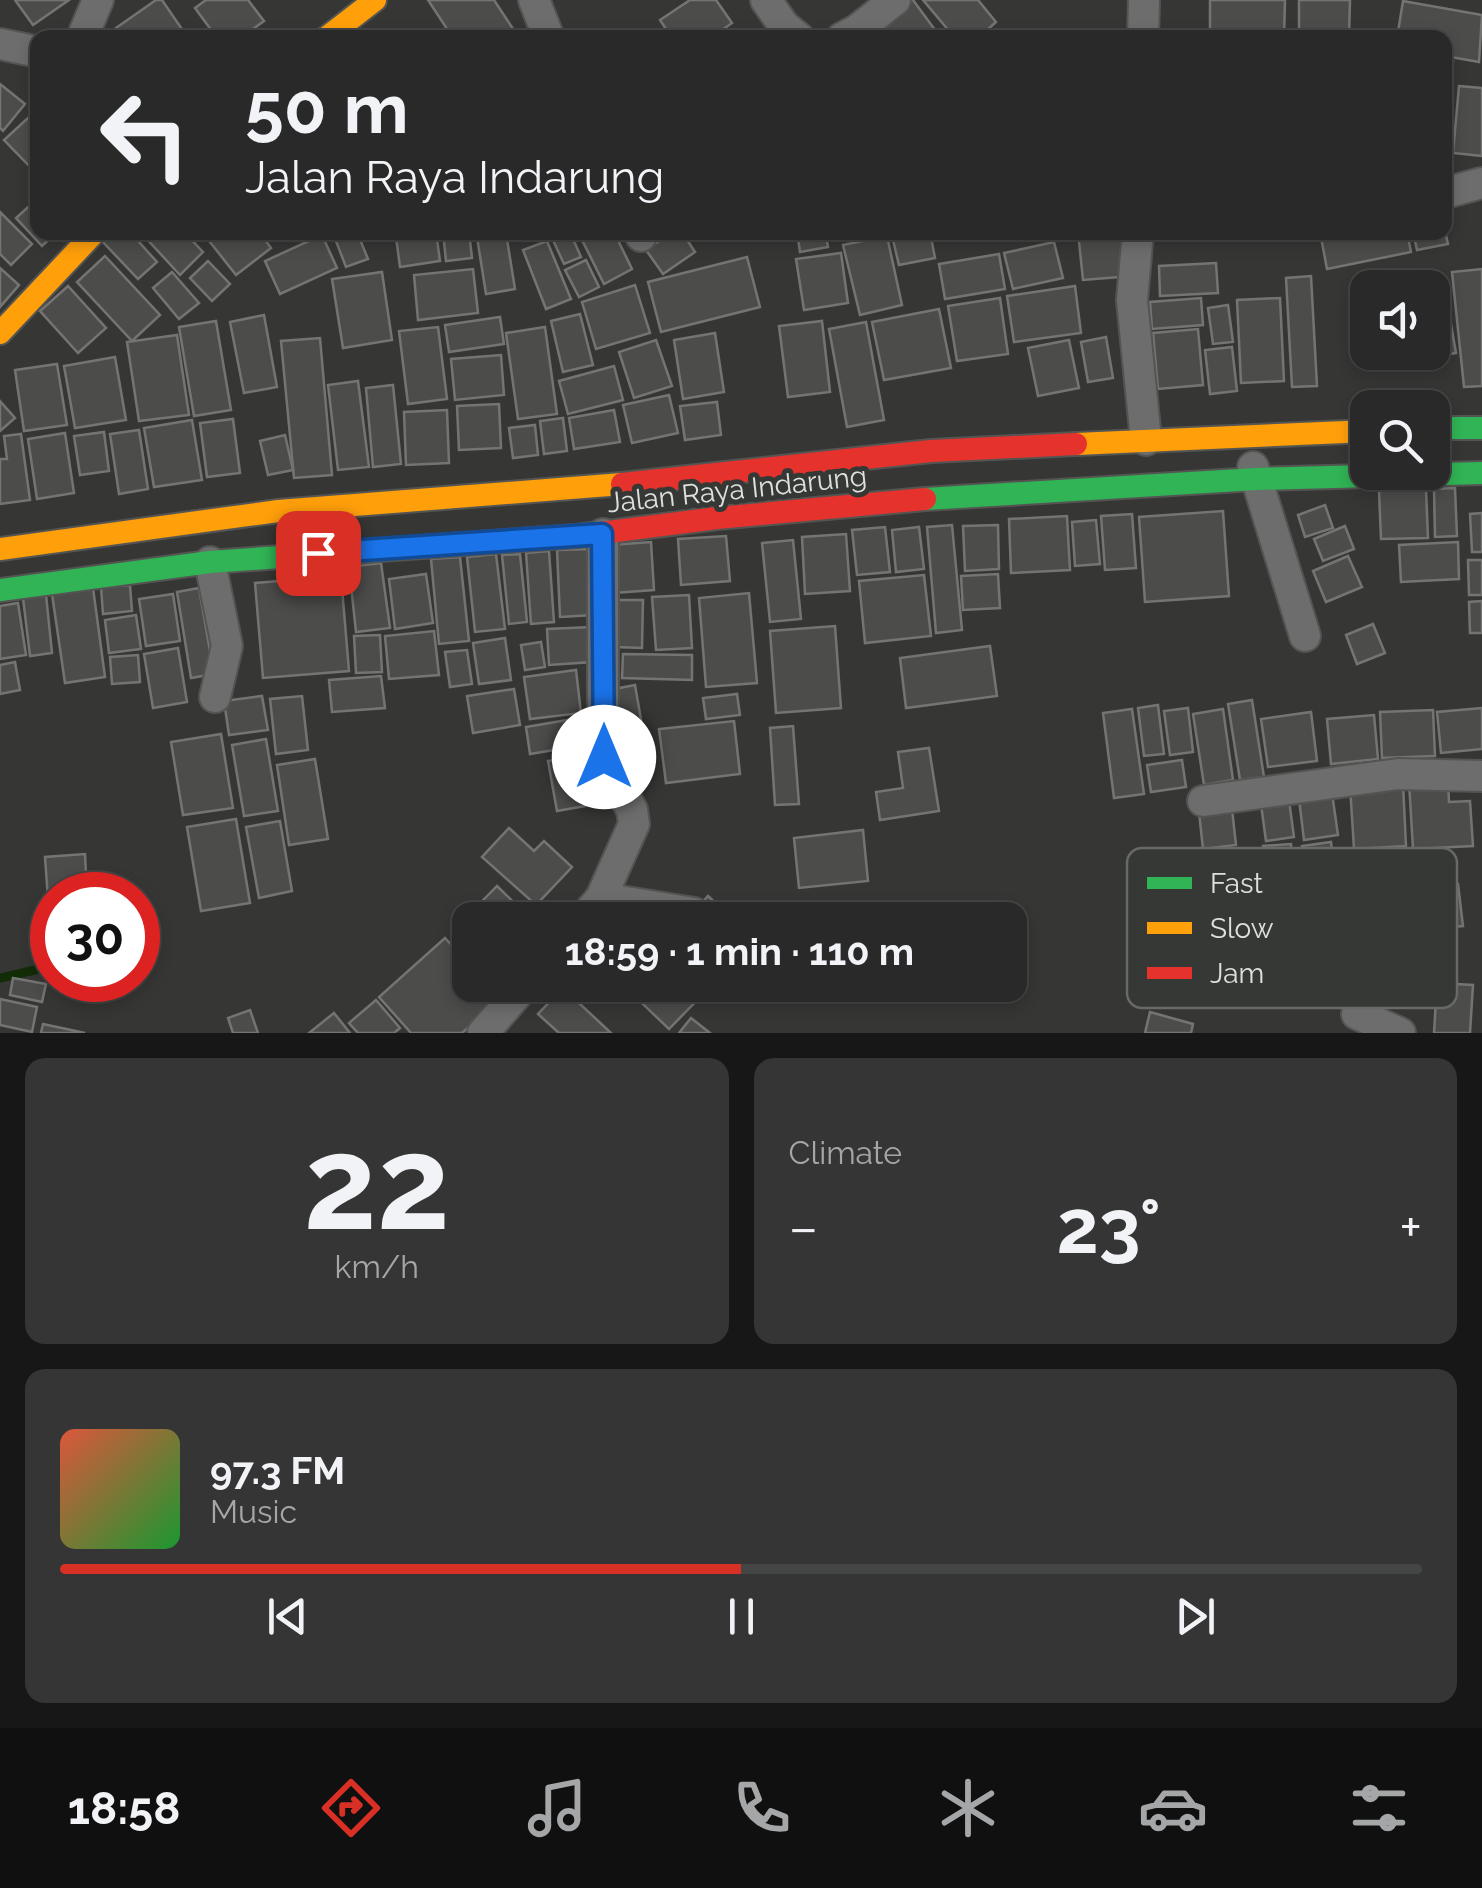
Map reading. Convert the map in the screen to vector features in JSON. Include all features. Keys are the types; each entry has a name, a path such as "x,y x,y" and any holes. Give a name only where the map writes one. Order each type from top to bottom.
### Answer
{"main road":[{"path":"336,30 375,0"},
{"path":"0,333 87,240"},
{"path":"1450,428 1482,428"},
{"name":"Jalan Raya Indarung","path":"0,548 278,511 932,451 1350,431"},
{"name":"Jalan Raya Indarung","path":"0,590 210,562 602,534 716,518 932,498 1256,479 1482,473"},
{"path":"711,474 716,518"},
{"path":"278,511 283,556"}],"street":[{"path":"87,30 98,0"},
{"path":"534,0 546,30"},
{"path":"766,0 789,30"},
{"path":"857,30 896,0"},
{"path":"1143,30 1144,0"},
{"path":"0,44 30,50"},
{"path":"1452,191 1482,183"},
{"path":"1137,240 1132,300 1146,440"},
{"path":"1244,435 1305,636"},
{"path":"595,902 634,824 632,810 604,757 602,534"},
{"path":"210,562 227,646 216,697"},
{"path":"1203,801 1398,774 1482,776"},
{"path":"482,1033 510,1002"},
{"path":"1357,1014 1400,1033"}],"building":[{"path":"15,0 69,0 33,25"},
{"path":"156,0 162,0 183,30 113,30"},
{"path":"206,0 248,0 264,21 252,30 211,30 195,8"},
{"path":"428,0 494,0 514,30 448,30"},
{"path":"690,0 716,0 732,23 722,30 667,30 660,20"},
{"path":"902,0 913,0 935,30 861,30"},
{"path":"923,0 978,0 996,22 987,30 948,30"},
{"path":"1210,0 1285,0 1284,30 1210,30"},
{"path":"1299,0 1350,0 1349,30 1299,30"},
{"path":"1403,1 1482,15 1479,62 1452,57 1452,30 1398,30"},
{"path":"0,84 25,104 3,131 0,128"},
{"path":"1459,86 1482,88 1482,156 1453,153"},
{"path":"30,120 30,167 4,140"},
{"path":"30,205 30,233 16,218"},
{"path":"0,212 32,244 11,265 0,254"},
{"path":"101,240 137,240 157,262 138,279"},
{"path":"148,240 192,240 203,252 180,275"},
{"path":"208,240 265,240 271,248 236,275"},
{"path":"311,240 324,240 337,268 280,294 265,261"},
{"path":"336,240 360,240 368,259 346,267"},
{"path":"396,240 437,240 440,261 400,267"},
{"path":"444,240 470,240 472,258 446,261"},
{"path":"477,240 507,240 515,289 486,294"},
{"path":"553,240 574,240 581,257 564,264"},
{"path":"582,240 618,240 632,269 604,284"},
{"path":"660,240 687,240 695,252 663,274 646,250"},
{"path":"798,240 827,240 828,247 800,252"},
{"path":"888,240 902,305 860,315 843,245"},
{"path":"893,240 932,240 935,258 899,265"},
{"path":"1079,240 1128,240 1132,276 1083,280"},
{"path":"1322,240 1409,240 1411,252 1327,269"},
{"path":"1415,240 1447,240 1448,244 1417,250"},
{"path":"547,241 571,299 546,309 523,250"},
{"path":"1054,242 1063,278 1013,289 1004,253"},
{"path":"841,253 848,303 804,310 796,259"},
{"path":"999,254 1005,289 945,299 939,264"},
{"path":"105,256 160,315 132,341 77,282"},
{"path":"747,257 760,307 661,332 648,282"},
{"path":"586,260 599,287 579,297 565,270"},
{"path":"208,261 230,284 212,301 190,278"},
{"path":"1216,263 1218,293 1160,296 1159,266"},
{"path":"0,268 19,285 0,307"},
{"path":"473,269 478,313 418,320 414,275"},
{"path":"1482,269 1482,386 1464,387 1452,272"},
{"path":"172,272 199,303 179,319 153,288"},
{"path":"382,272 392,340 343,348 332,279"},
{"path":"1311,276 1317,386 1292,387 1286,278"},
{"path":"635,285 650,333 596,349 582,302"},
{"path":"68,286 106,328 78,353 40,311"},
{"path":"1075,286 1081,333 1014,342 1007,296"},
{"path":"1000,298 1008,354 957,361 948,306"},
{"path":"1201,298 1203,325 1152,329 1150,302"},
{"path":"1280,298 1284,381 1241,383 1237,300"},
{"path":"1228,305 1233,342 1213,344 1208,308"},
{"path":"939,309 951,368 884,380 872,322"},
{"path":"580,314 593,365 563,372 551,321"},
{"path":"264,315 277,387 244,393 230,322"},
{"path":"500,317 504,344 449,352 445,325"},
{"path":"1450,319 1456,353 1450,354"},
{"path":"216,321 231,410 194,416 179,327"},
{"path":"822,321 830,392 788,397 779,326"},
{"path":"866,322 884,420 847,427 829,329"},
{"path":"438,327 447,399 408,404 399,331"},
{"path":"545,327 557,414 518,419 506,333"},
{"path":"1198,329 1203,385 1158,389 1153,333"},
{"path":"715,333 724,392 683,399 674,340"},
{"path":"177,335 189,415 139,421 127,342"},
{"path":"1106,337 1113,378 1088,382 1081,342"},
{"path":"320,338 332,475 294,478 281,341"},
{"path":"656,340 672,386 634,398 619,352"},
{"path":"1069,340 1079,388 1038,396 1028,348"},
{"path":"1232,347 1237,391 1210,394 1205,350"},
{"path":"501,355 504,395 455,400 451,359"},
{"path":"115,357 126,420 75,428 64,366"},
{"path":"57,364 67,425 24,431 15,370"},
{"path":"614,366 623,400 568,414 559,381"},
{"path":"358,381 369,467 338,470 328,385"},
{"path":"393,385 401,464 373,467 366,388"},
{"path":"669,395 678,433 632,443 623,405"},
{"path":"0,401 15,418 0,431"},
{"path":"717,402 721,435 685,440 680,406"},
{"path":"499,404 501,448 459,450 457,406"},
{"path":"447,410 449,463 406,465 404,412"},
{"path":"614,410 620,442 574,449 569,418"},
{"path":"563,418 567,451 544,454 540,421"},
{"path":"233,419 240,473 207,477 200,423"},
{"path":"192,420 202,480 154,487 144,428"},
{"path":"535,425 538,455 513,458 509,428"},
{"path":"139,430 148,489 119,494 110,434"},
{"path":"104,432 109,471 80,475 74,436"},
{"path":"65,433 74,493 37,499 28,439"},
{"path":"21,434 30,500 0,504 0,459 7,459 4,436"},
{"path":"285,435 293,470 268,475 260,441"},
{"path":"1455,488 1457,536 1435,537 1434,490"},
{"path":"1426,490 1428,538 1381,539 1379,491"},
{"path":"1325,505 1333,528 1305,537 1298,515"},
{"path":"1223,511 1229,596 1145,602 1139,517"},
{"path":"1482,513 1482,552 1472,552 1470,514"},
{"path":"1132,514 1136,568 1105,570 1101,516"},
{"path":"1067,516 1070,570 1011,573 1009,519"},
{"path":"1096,520 1100,564 1075,566 1072,522"},
{"path":"952,525 962,630 936,633 927,527"},
{"path":"998,525 999,569 965,571 963,526"},
{"path":"1345,526 1354,549 1323,561 1314,539"},
{"path":"885,527 890,572 857,575 852,530"},
{"path":"919,527 924,569 896,572 892,530"},
{"path":"846,534 850,591 805,594 802,537"},
{"path":"726,536 730,581 681,585 678,539"},
{"path":"793,540 801,619 770,622 762,543"},
{"path":"651,542 654,590 614,593 610,545"},
{"path":"1458,542 1459,579 1401,582 1399,545"},
{"path":"591,549 594,615 560,617 557,550"},
{"path":"549,551 554,622 531,624 526,553"},
{"path":"496,554 505,629 475,632 467,557"},
{"path":"520,554 527,622 509,624 502,555"},
{"path":"1348,556 1362,587 1326,602 1313,571"},
{"path":"460,557 469,641 439,644 431,559"},
{"path":"1468,560 1482,560 1482,595 1469,595"},
{"path":"381,563 390,628 356,632 349,567"},
{"path":"426,574 433,623 395,629 389,579"},
{"path":"998,574 1000,608 963,610 961,576"},
{"path":"924,575 931,636 865,643 859,581"},
{"path":"341,576 349,671 263,678 255,583"},
{"path":"130,585 132,611 103,614 101,587"},
{"path":"93,588 105,677 65,683 52,594"},
{"path":"199,588 214,674 191,678 177,592"},
{"path":"749,593 757,683 706,687 699,598"},
{"path":"173,594 180,641 146,646 139,599"},
{"path":"46,595 52,653 30,656 23,598"},
{"path":"689,595 692,648 656,650 652,597"},
{"path":"616,600 643,600 642,648 615,647"},
{"path":"1482,601 1482,633 1470,633 1469,602"},
{"path":"18,603 26,655 0,659 0,606"},
{"path":"136,615 141,649 109,653 105,620"},
{"path":"1373,624 1385,653 1357,664 1346,635"},
{"path":"835,626 841,708 776,713 770,631"},
{"path":"591,627 593,662 549,665 547,629"},
{"path":"434,631 439,675 389,679 385,636"},
{"path":"380,635 382,672 356,673 354,636"},
{"path":"505,638 511,680 479,684 473,643"},
{"path":"541,642 545,667 525,670 521,645"},
{"path":"990,646 997,696 906,708 900,658"},
{"path":"178,648 187,702 153,708 144,654"},
{"path":"467,650 472,684 450,687 445,652"},
{"path":"623,654 692,655 692,680 622,678"},
{"path":"138,655 140,682 112,684 110,657"},
{"path":"15,662 20,690 0,694 0,665"},
{"path":"576,670 581,713 530,719 524,677"},
{"path":"381,676 385,708 332,712 329,680"},
{"path":"635,685 643,731 616,735 609,690"},
{"path":"514,689 520,725 473,733 467,696"},
{"path":"737,694 740,715 706,719 703,698"},
{"path":"262,696 268,730 229,735 224,701"},
{"path":"302,696 308,750 276,754 270,699"},
{"path":"1252,700 1264,777 1240,780 1228,704"},
{"path":"1158,705 1164,754 1144,756 1138,708"},
{"path":"1188,708 1193,752 1170,755 1164,711"},
{"path":"1482,708 1482,749 1441,753 1437,712"},
{"path":"1132,709 1144,794 1114,798 1103,713"},
{"path":"1223,709 1233,780 1204,785 1193,714"},
{"path":"1433,710 1435,756 1382,758 1380,712"},
{"path":"1311,712 1317,761 1268,767 1261,719"},
{"path":"1374,715 1378,759 1331,764 1327,719"},
{"path":"579,718 584,745 530,754 526,727"},
{"path":"734,721 740,774 666,783 659,729"},
{"path":"793,726 799,804 775,805 770,728"},
{"path":"221,734 233,808 183,815 171,742"},
{"path":"266,739 278,811 244,816 232,745"},
{"path":"929,748 939,811 880,820 876,792 903,788 898,752"},
{"path":"600,752 608,802 557,811 548,761"},
{"path":"315,759 328,839 289,845 277,765"},
{"path":"1182,760 1186,787 1151,792 1147,765"},
{"path":"1448,780 1449,802 1470,801 1473,846 1413,848 1409,782"},
{"path":"1403,783 1406,846 1354,848 1350,786"},
{"path":"1331,786 1338,835 1304,840 1298,791"},
{"path":"1288,793 1294,837 1266,841 1260,797"},
{"path":"1231,800 1236,845 1203,848 1198,803"},
{"path":"236,819 250,903 201,911 187,827"},
{"path":"280,821 292,891 259,898 246,827"},
{"path":"509,828 534,851 544,841 572,867 539,902 533,902 482,857"},
{"path":"863,830 868,881 799,888 794,838"},
{"path":"1331,842 1332,848 1302,848"},
{"path":"1291,844 1291,848 1263,848"},
{"path":"85,854 86,872 46,872 45,857"},
{"path":"1457,884 1463,926 1457,927"},
{"path":"497,886 513,902 481,902"},
{"path":"445,938 452,946 452,1002 498,1002 462,1033 411,1033 379,997"},
{"path":"13,978 30,981 30,999 10,995"},
{"path":"1457,984 1473,985 1470,1033 1434,1033 1436,1008 1457,1008"},
{"path":"0,999 37,1007 32,1032 0,1025"},
{"path":"376,1000 400,1028 394,1033 358,1033 349,1023"},
{"path":"550,1002 578,1002 611,1033 559,1033 538,1014"},
{"path":"641,1002 695,1002 669,1029"},
{"path":"250,1010 258,1033 233,1033 228,1018"},
{"path":"1150,1012 1193,1024 1191,1033 1145,1033"},
{"path":"334,1013 350,1033 309,1033"},
{"path":"691,1018 710,1033 679,1033"},
{"path":"43,1024 85,1033 41,1033"}],"waterway":[{"path":"0,978 30,971"}],"traffic: fast":[{"path":"1450,428 1482,428"},
{"path":"925,499 1256,479 1482,473"},
{"path":"0,590 210,562 577,536"}],"traffic: slow":[{"path":"336,30 375,0"},
{"path":"0,333 87,240"},
{"path":"1076,444 1350,432"},
{"path":"0,549 278,511 622,484"}],"traffic: jam":[{"path":"622,484 931,451 1076,444"},
{"path":"577,536 717,518 925,499"}],"route":[{"path":"318,553 602,534 604,757"}]}
